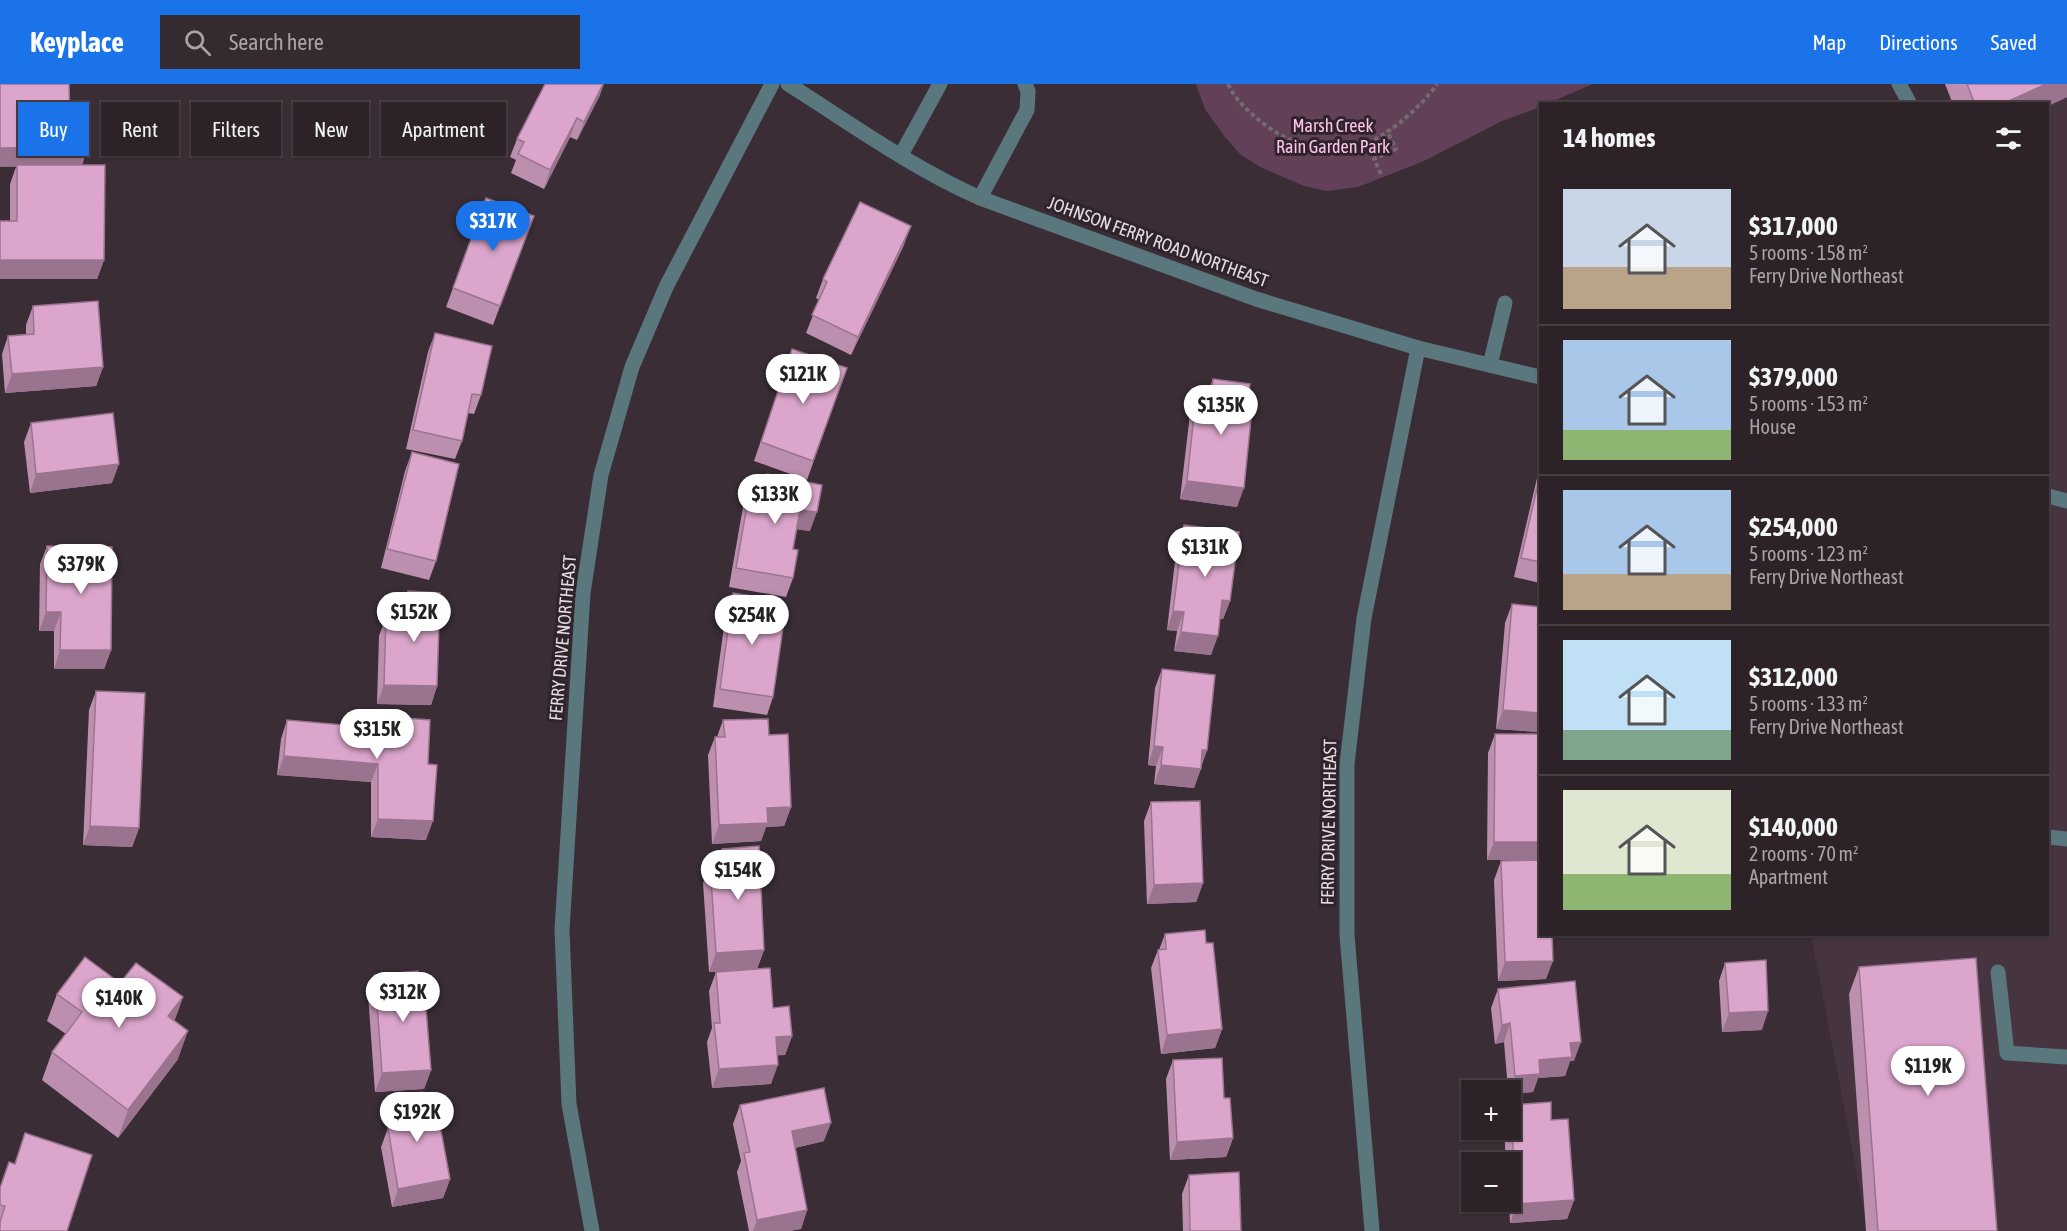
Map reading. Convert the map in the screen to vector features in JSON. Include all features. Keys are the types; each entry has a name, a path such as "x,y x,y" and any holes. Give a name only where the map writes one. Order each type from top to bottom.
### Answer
{"street":[{"name":"FERRY DRIVE NORTHEAST","path":"592,1231 569,1104 562,930 583,593 601,476 632,367 666,287 772,84"},
{"name":"JOHNSON FERRY ROAD NORTHEAST","path":"788,84 901,155 957,188 980,198 1256,299 1418,348 1539,377"},
{"path":"901,155 940,84"},
{"path":"980,198 1027,110 1028,91 1025,84"},
{"path":"1899,84 1910,102"},
{"path":"1490,365 1505,303"},
{"name":"FERRY DRIVE NORTHEAST","path":"1372,1231 1347,935 1347,764 1364,618 1418,348"},
{"path":"2049,496 2067,501"},
{"path":"2049,837 2067,839"},
{"path":"1998,972 2007,1053 2067,1056"}],"path":[{"path":"1228,84 1233,95 1251,114 1288,139 1310,147 1333,151 1352,149 1387,131 1416,110 1437,84"},
{"path":"1381,174 1374,159 1396,149 1387,131"}],"shaded area":[{"path":"1953,84 2067,84 2067,1231 1868,1231 1811,936 2049,936 2049,102 1947,102"}],"green space":[{"name":"Marsh Creek Rain Garden Park","path":"1196,84 1593,84 1551,102 1539,102 1539,107 1502,121 1424,161 1358,187 1327,191 1304,186 1260,167 1240,154 1205,109"}],"building":[{"path":"0,84 69,84 69,102 18,102 18,148 0,148"},
{"path":"545,84 603,84 584,122 577,118 550,170 518,154 524,142 517,139"},
{"path":"1967,84 2046,84 2006,102 1974,102"},
{"path":"17,165 105,165 104,260 0,260 0,221 17,221"},
{"path":"486,198 534,216 500,306 453,288"},
{"path":"860,202 911,226 858,337 812,315 827,282 823,279"},
{"path":"98,301 103,367 12,374 8,336 34,334 33,306"},
{"path":"435,333 492,346 481,395 472,394 462,441 413,430"},
{"path":"792,349 847,368 813,461 761,442"},
{"path":"1213,379 1250,384 1245,418 1251,419 1244,488 1187,481 1196,396 1211,398"},
{"path":"113,413 119,464 36,474 31,423"},
{"path":"412,452 459,464 436,561 387,549"},
{"path":"767,474 822,485 817,512 800,510 793,549 798,550 793,578 736,568 750,489 764,491"},
{"path":"1539,479 1539,562 1521,558"},
{"path":"1184,525 1239,532 1230,601 1222,600 1218,636 1181,632 1184,612 1173,611"},
{"path":"47,546 112,547 111,650 60,650 61,612 46,612"},
{"path":"408,591 440,593 437,686 384,685 386,617 407,618"},
{"path":"733,593 777,600 775,620 784,621 773,697 720,689"},
{"path":"1512,604 1539,607 1539,713 1503,710"},
{"path":"1162,669 1215,675 1207,750 1202,750 1201,769 1161,765 1163,747 1154,746"},
{"path":"96,691 145,693 139,828 90,826"},
{"path":"391,717 430,720 428,764 437,765 433,821 378,819 378,764 284,756 287,720 389,729"},
{"path":"768,719 769,735 788,734 791,807 767,808 768,823 719,825 715,737 725,737 723,720"},
{"path":"1495,734 1539,734 1539,842 1494,842"},
{"path":"1200,801 1203,883 1154,885 1151,802"},
{"path":"759,846 764,950 716,953 710,864 723,863 722,849"},
{"path":"1539,860 1539,936 1552,936 1553,961 1505,962 1501,861"},
{"path":"1205,930 1206,943 1213,943 1222,1029 1167,1035 1158,950 1166,949 1165,934"},
{"path":"85,957 120,983 136,963 183,997 168,1016 188,1031 128,1110 52,1052 82,1012 57,994"},
{"path":"1976,958 1997,1231 1878,1231 1859,967"},
{"path":"1766,960 1768,1011 1729,1013 1725,963"},
{"path":"770,968 773,1008 789,1006 792,1036 776,1037 778,1065 719,1069 714,1023 720,1023 716,972"},
{"path":"418,971 418,983 424,983 431,1070 382,1073 375,975"},
{"path":"1575,981 1581,1042 1570,1043 1572,1057 1539,1060 1540,1074 1515,1076 1510,1023 1502,1025 1498,989"},
{"path":"1222,1058 1224,1098 1230,1098 1233,1138 1177,1142 1173,1060"},
{"path":"824,1088 831,1123 792,1131 807,1210 757,1220 744,1153 750,1152 740,1105"},
{"path":"422,1092 425,1110 437,1109 450,1179 398,1189 388,1128 398,1126 393,1097"},
{"path":"1551,1102 1551,1120 1568,1119 1574,1200 1521,1204 1521,1152 1513,1152 1512,1140 1521,1140 1521,1104"},
{"path":"25,1133 92,1155 67,1231 0,1231 5,1206 0,1205 0,1188 9,1162 15,1164"},
{"path":"1239,1172 1241,1231 1190,1231 1189,1175"}]}
